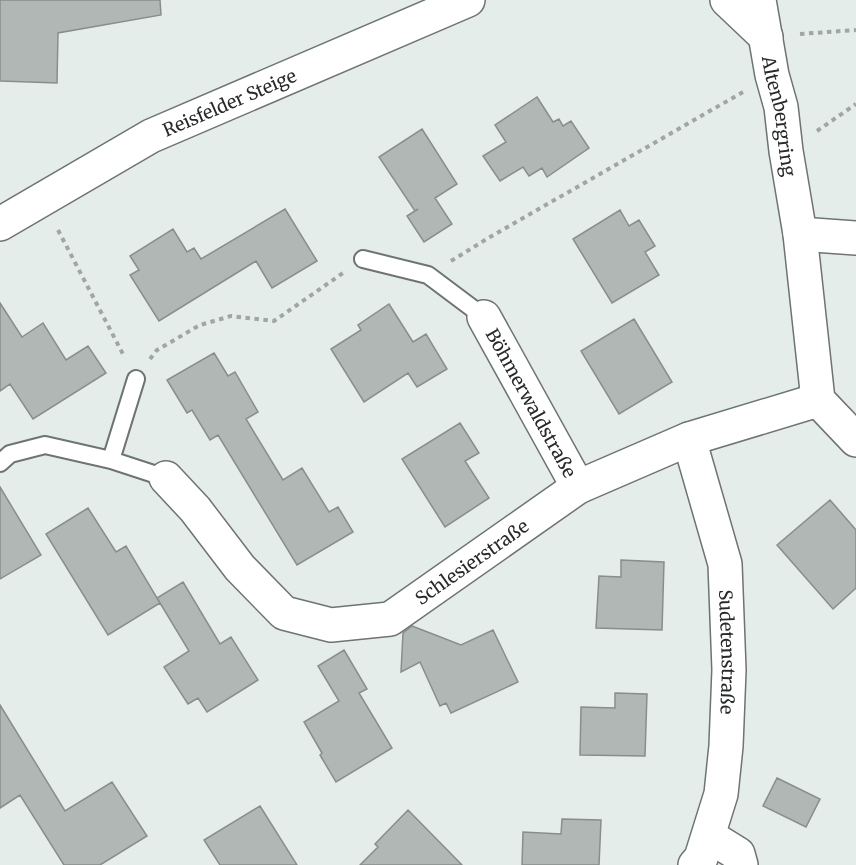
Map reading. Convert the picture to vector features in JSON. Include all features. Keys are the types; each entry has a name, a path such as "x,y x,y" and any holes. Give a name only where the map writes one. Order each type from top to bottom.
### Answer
{"street":[{"name":"Reisfelder Steige","path":"0,224 151,136 468,0"},
{"path":"728,0 766,37"},
{"name":"Altenbergring","path":"759,0 772,75 781,107 800,234 818,400"},
{"path":"800,234 856,238"},
{"name":"Böhmerwaldstraße","path":"484,318 578,488"},
{"path":"818,400 856,440"},
{"name":"Schlesierstraße","path":"166,478 195,510 240,568 284,613 331,625 390,619 578,488 689,438 818,400"},
{"name":"Sudetenstraße","path":"689,438 725,564 729,670 722,794 702,858 695,865"},
{"path":"709,836 738,854 741,865"}],"lane":[{"path":"363,259 428,275 484,318"},
{"path":"111,460 136,379"},
{"path":"0,463 10,454 45,445 111,460 166,478"}],"path":[{"path":"766,37 856,30"},
{"path":"428,275 772,75"},
{"path":"786,151 856,104"},
{"path":"42,200 136,379 157,351 200,325 231,316 274,321 363,259"}],"building":[{"path":"0,0 160,0 161,15 58,33 57,83 0,81"},
{"path":"537,97 553,122 559,119 563,126 571,121 589,148 547,177 542,168 529,176 523,167 500,181 483,156 506,142 495,125"},
{"path":"422,129 457,184 435,198 452,224 424,242 407,216 415,211 379,157"},
{"path":"285,209 317,261 272,288 256,261 159,321 130,275 139,270 130,256 173,229 187,252 194,248 201,259"},
{"path":"620,210 629,226 639,220 655,246 645,252 659,275 612,303 573,239"},
{"path":"0,303 22,337 43,323 66,360 88,346 106,373 33,419 10,384 0,391"},
{"path":"389,304 413,342 426,334 447,369 417,387 408,373 364,402 331,349 361,330 358,325"},
{"path":"634,319 672,382 619,414 581,351"},
{"path":"214,353 228,376 235,372 258,412 246,419 283,480 302,468 329,512 338,507 353,532 297,565 218,435 210,440 192,410 187,413 167,380"},
{"path":"460,423 479,453 465,461 489,498 445,527 402,459"},
{"path":"0,487 41,555 0,579"},
{"path":"830,500 856,530 856,588 833,609 777,545"},
{"path":"88,508 116,552 126,546 160,603 108,635 46,534"},
{"path":"621,560 664,562 662,630 596,628 599,576 621,577"},
{"path":"183,582 220,644 231,637 258,680 207,712 198,698 188,704 164,667 189,651 157,598"},
{"path":"412,626 461,645 493,630 518,682 451,713 446,703 440,706 420,662 401,672 403,633"},
{"path":"344,650 367,689 359,693 392,748 336,782 304,722 339,701 318,666"},
{"path":"615,693 647,694 645,756 580,755 581,707 615,708"},
{"path":"0,705 65,811 112,782 147,836 100,865 64,865 20,795 0,808"},
{"path":"777,778 820,799 806,827 763,806"},
{"path":"260,806 297,865 220,865 204,840"},
{"path":"408,810 462,865 360,865 378,847 375,844"},
{"path":"562,819 601,820 599,865 522,865 523,832 561,834"}]}
